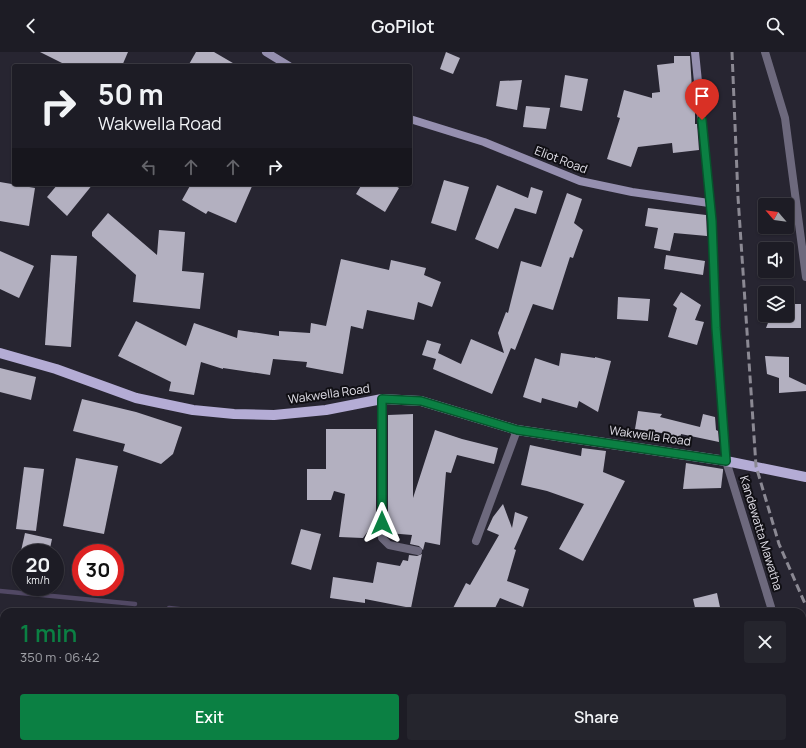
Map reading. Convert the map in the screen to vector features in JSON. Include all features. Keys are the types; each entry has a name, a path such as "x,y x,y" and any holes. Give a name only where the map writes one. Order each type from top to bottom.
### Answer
{"main road":[{"name":"Wakwella Road","path":"0,353 56,369 136,398 193,410 234,414 274,415 326,410 382,399 421,401 517,430 726,461 806,477"}],"street":[{"path":"266,52 278,55 287,64"},
{"path":"695,52 712,221 716,328 726,461"},
{"path":"765,52 785,118 806,277"},
{"name":"Eliot Road","path":"412,120 484,142 580,181 632,192 709,203"},
{"path":"382,399 382,538 389,545 418,551"},
{"path":"476,541 517,430"},
{"name":"Kandewatta Mawatha","path":"726,461 772,608"}],"building":[{"path":"40,52 128,52 123,64 64,64"},
{"path":"196,52 214,52 235,64 189,64"},
{"path":"446,52 460,58 453,74 440,69"},
{"path":"674,56 690,56 692,89 695,105 695,124 697,124 699,150 673,153 672,143 638,147 631,167 607,159 620,118 617,117 624,90 652,98 652,93 660,92 657,65 674,63"},
{"path":"565,75 588,79 582,111 560,107"},
{"path":"522,80 517,110 496,106 500,81"},
{"path":"526,106 550,108 546,129 523,127"},
{"path":"444,180 469,187 456,231 431,223"},
{"path":"0,182 12,184 12,186 35,188 29,226 0,221"},
{"path":"497,185 528,198 531,187 543,191 536,214 515,208 498,249 475,239"},
{"path":"56,186 91,186 67,216 47,197"},
{"path":"190,186 252,186 236,223 208,211 206,214 182,200"},
{"path":"361,186 396,186 399,188 385,212 356,194"},
{"path":"567,193 582,199 574,223 583,230 573,258 570,257 553,310 533,304 515,350 511,348 492,394 433,369 436,359 422,355 427,340 441,344 438,353 461,364 471,339 504,353 498,333 506,312 508,313 521,261 541,267"},
{"path":"648,208 706,215 707,236 674,233 670,251 654,248 658,228 645,226"},
{"path":"108,213 157,255 159,230 185,232 182,271 204,273 200,309 133,302 136,275 92,236 92,232"},
{"path":"0,251 34,266 19,298 0,289"},
{"path":"51,255 77,256 71,347 45,345"},
{"path":"666,255 705,261 703,275 664,269"},
{"path":"341,259 389,270 391,260 426,268 424,275 441,282 432,307 418,302 414,320 367,310 363,329 351,326 343,374 306,367 307,362 273,359 270,375 223,369 201,362 194,395 169,391 171,382 118,356 136,321 186,346 194,323 237,338 238,330 279,336 279,331 310,333 311,323 326,326"},
{"path":"681,292 701,305 695,320 704,322 697,345 668,337 677,308 673,305"},
{"path":"618,297 650,299 648,321 617,319"},
{"path":"794,304 801,304 801,328 766,328 768,322 794,322"},
{"path":"561,353 595,357 611,361 598,412 579,401 577,408 542,398 541,403 523,397 535,358 559,366"},
{"path":"765,356 789,357 789,377 806,385 806,391 779,393 779,378 767,374"},
{"path":"0,368 36,377 31,400 0,392"},
{"path":"82,399 136,412 182,427 173,454 161,464 123,451 125,444 73,431"},
{"path":"638,411 662,414 660,417 700,427 703,414 715,417 719,442 681,434 680,441 667,438 668,434 635,429"},
{"path":"413,414 413,498 435,430 462,439 498,448 494,464 457,455 451,473 446,472 440,545 425,542 423,550 419,546 410,544 412,535 388,533 388,415"},
{"path":"326,429 376,429 376,532 368,531 363,538 339,537 345,494 334,491 331,500 307,500 307,469 326,469"},
{"path":"530,445 581,456 582,448 606,451 603,472 625,481 583,561 559,549 584,504 547,491 521,485"},
{"path":"76,458 118,466 104,534 63,526"},
{"path":"686,463 723,469 721,488 683,489"},
{"path":"24,467 44,469 36,531 16,529"},
{"path":"503,504 512,528 515,512 528,517 514,549 516,550 507,581 529,589 523,607 500,598 495,608 453,608 466,583 470,585 499,535 487,530 493,517"},
{"path":"301,529 321,534 311,570 291,564"},
{"path":"25,533 52,539 51,544 23,544"},
{"path":"422,554 411,608 365,599 365,603 330,598 333,577 373,583 377,562 400,566 403,560 408,561 409,555 417,556"},
{"path":"717,593 720,608 695,608 693,599"}],"waterway":[{"path":"0,591 135,604"}],"railway":[{"path":"732,52 738,197 756,466 779,544 806,606"}],"route":[{"path":"382,523 382,399 421,401 517,430 726,461 716,328 712,221 709,203 702,120"}]}
